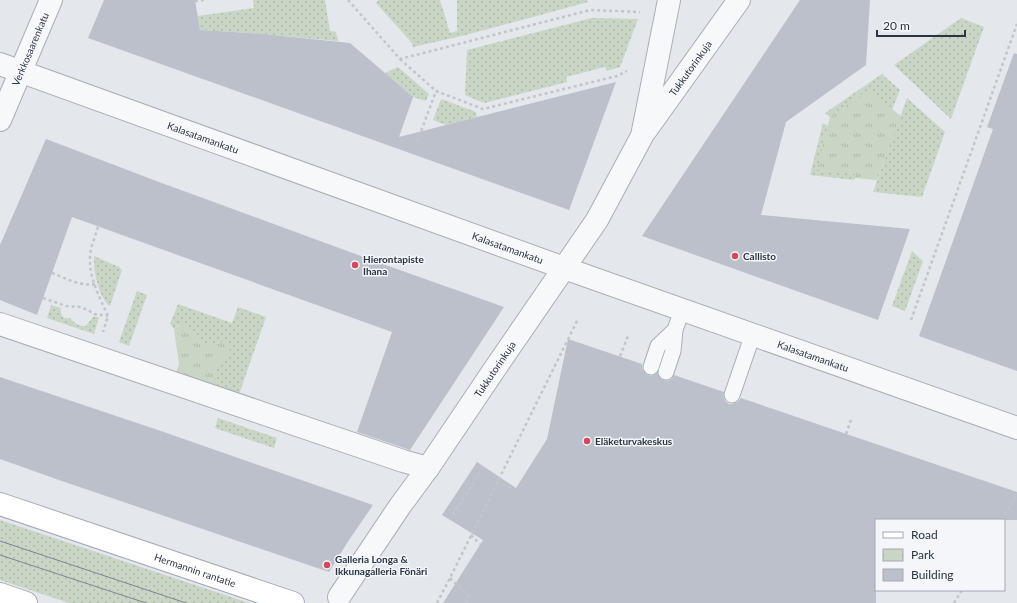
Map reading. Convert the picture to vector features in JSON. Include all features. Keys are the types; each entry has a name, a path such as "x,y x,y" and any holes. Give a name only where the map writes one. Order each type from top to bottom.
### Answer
{"main road":[{"name":"Hermannin rantatie","path":"0,504 293,603"},
{"path":"0,594 26,603"}],"street":[{"name":"Verkkosaarenkatu","path":"0,120 51,0"},
{"name":"Tukkutorinkuja","path":"339,597 597,220 642,136 739,0"},
{"name":"Tukkutorinkuja","path":"642,136 667,10"},
{"name":"Kalasatamankatu","path":"0,64 564,268 1017,428"},
{"path":"0,324 428,468"}],"lane":[{"path":"666,372 673,351 675,330 682,310"},
{"path":"651,367 658,346 675,330"},
{"path":"732,395 753,334"}],"path":[{"path":"195,1 204,0"},
{"path":"348,0 400,59 436,91 483,109 617,76 628,71"},
{"path":"400,59 590,10 640,12 667,10"},
{"path":"911,320 1017,24"},
{"path":"417,142 436,91"},
{"path":"98,227 90,257 90,268 108,316 102,334"},
{"path":"52,273 82,284 95,284"},
{"path":"43,298 66,306 80,307 94,314 108,316"},
{"path":"437,603 578,319"},
{"path":"620,356 628,336"},
{"path":"846,434 852,417"},
{"path":"453,515 484,466"},
{"path":"497,482 515,490"},
{"path":"1003,519 1017,494"},
{"path":"471,535 480,544"},
{"path":"450,578 468,596 466,603"},
{"path":"954,603 961,591"}],"green space":[{"path":"253,0 325,0 330,31 336,32 338,41 200,30 198,16 254,8"},
{"path":"379,0 440,0 450,33 457,31 457,0 587,0 588,2 466,35 413,47 412,43 376,3"},
{"path":"592,18 638,19 620,67 607,71 605,67 566,77 567,82 484,103 465,95 467,50"},
{"path":"961,18 984,27 951,119 894,65"},
{"path":"398,67 429,94 426,101 413,97 385,73"},
{"path":"882,74 900,90 892,110 868,91 830,117 825,113"},
{"path":"868,90 901,116 877,180 855,178 855,174 817,170 830,117"},
{"path":"907,98 945,132 922,197 873,192"},
{"path":"441,99 476,112 477,117 446,125 433,120"},
{"path":"823,123 828,126 818,170 856,174 854,180 810,175"},
{"path":"912,251 923,261 905,311 892,306"},
{"path":"94,256 119,267 122,270 110,306 104,300 98,285"},
{"path":"137,291 147,295 129,346 119,342"},
{"path":"178,304 232,323 238,307 266,317 238,397 223,393 214,372 217,365 223,360 220,342 205,345 197,335 179,325 174,329 170,324"},
{"path":"51,305 61,308 61,313 64,318 70,318 81,326 86,326 93,317 99,317 94,334 47,318"},
{"path":"183,323 193,329 205,345 226,341 230,346 229,354 217,365 214,372 223,393 175,376 179,364 174,329"},
{"path":"218,418 277,438 274,448 215,428"},
{"path":"0,520 249,603 69,603 0,580"}],"building":[{"path":"104,0 195,0 200,30 264,34 350,43 413,97 399,137 616,82 569,210 88,38"},
{"path":"800,0 870,0 866,65 786,122 761,215 910,229 878,320 642,236"},
{"path":"1014,53 1017,54 1017,371 919,336 993,129 987,127"},
{"path":"46,139 159,182 504,307 410,450 357,432 392,332 72,217 37,315 0,300 0,245"},
{"path":"568,339 642,364 642,369 648,375 652,376 657,373 660,378 667,381 672,379 674,375 724,392 723,396 725,401 729,404 738,402 741,398 1017,492 1017,520 875,519 876,603 443,603 483,540 442,515 477,462 516,488 547,439"},
{"path":"0,377 373,505 329,572 59,480 0,459"}],"tram line":[{"path":"0,541 186,603"},
{"path":"0,555 146,603"}],"place":[{"name":"Callisto","path":"735,256"},
{"name":"Hierontapiste Ihana","path":"355,265"},
{"name":"Eläketurvakeskus","path":"587,441"},
{"name":"Galleria Longa & Ikkunagalleria Fönäri","path":"327,565"}]}
